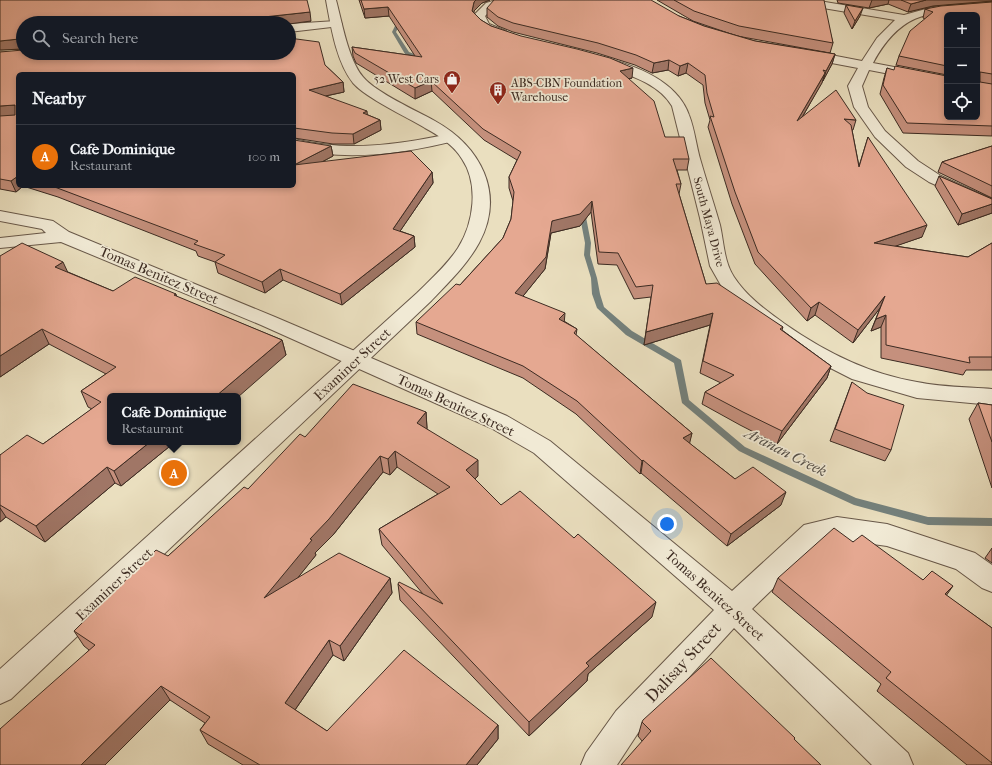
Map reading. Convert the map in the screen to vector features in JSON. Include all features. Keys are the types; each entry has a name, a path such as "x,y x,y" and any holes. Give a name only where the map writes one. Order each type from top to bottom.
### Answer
{"street":[{"name":"Examiner Street","path":"0,689 424,297 451,269 471,241 481,209 480,182 470,158 449,138 382,98 357,80 336,24 331,0"},
{"path":"508,0 490,4 479,16 481,22 489,29 514,38"},
{"path":"792,0 904,18 930,12 992,5"},
{"path":"904,18 882,38 865,64 855,86 861,107 880,134 912,164 935,178 992,205"},
{"path":"296,27 336,24"},
{"path":"790,51 865,64 944,80"},
{"name":"South Maya Drive","path":"588,56 648,80 668,92 674,99 682,116 693,162 706,206 716,253 724,277 734,290 762,316 814,352 854,374 917,390 992,397"},
{"path":"296,144 327,151 357,153 388,150 449,138"},
{"name":"Tomas Benitez Street","path":"0,216 47,226 63,236 357,360 499,422 542,447 733,609 896,765"},
{"name":"Tomas Benitez Street","path":"0,243 63,236"},
{"name":"Dalisay Street","path":"598,765 627,722 733,609 813,533 837,528 887,535 930,548 965,561 992,580"}],"building":[{"path":"0,0 307,0 310,12 273,16 16,16 16,39 0,41"},
{"path":"361,0 476,0 472,11 481,20 491,26 521,36 610,58 633,68 620,71 654,101 665,137 684,137 689,159 673,159 681,184 676,184 706,284 717,283 783,327 780,329 831,366 782,431 705,392 734,375 703,361 713,313 646,332 653,285 636,287 618,253 599,252 592,201 580,214 552,221 546,257 515,293 565,313 559,319 577,329 574,333 692,433 683,438 735,479 753,467 786,492 731,534 643,460 642,461 577,401 523,366 416,322 456,284 460,285 503,238 511,219 514,192 509,177 521,152 483,129 431,81 415,88 355,53 352,47 422,57 388,7 364,9"},
{"path":"494,0 651,0 679,16 704,26 755,41 835,54 826,71 823,70 825,73 797,121 836,90 856,120 844,119 851,125 859,167 868,137 927,225 874,243 968,257 992,243 992,357 969,357 970,363 886,345 886,315 876,319 885,296 858,330 819,302 811,308 758,252 735,192 710,116 714,117 707,93 705,75 688,63 680,66 669,60 654,63 636,55 598,43 513,23 498,17 487,8"},
{"path":"674,0 824,0 833,43 739,26 694,11"},
{"path":"901,0 926,0 911,4"},
{"path":"992,2 992,74 980,72 980,12 944,12 944,65 899,56 910,31 933,12 925,9 941,6"},
{"path":"846,5 863,8 855,21"},
{"path":"296,39 319,42 325,65 343,82 309,90 367,111 363,113 380,120 353,134 296,128 296,72 16,72 16,177 11,181 0,179 0,116 15,115 15,105 0,106 0,52 16,51 16,60 296,60"},
{"path":"895,66 944,75 944,120 980,120 980,82 992,84 992,126 907,123 883,85 887,68 894,70"},
{"path":"296,140 331,146 296,164"},
{"path":"992,146 992,186 942,162"},
{"path":"411,151 432,172 393,229 414,236 340,294 280,269 262,282 215,262 225,255 194,244 198,241 57,188 296,188 296,165"},
{"path":"939,176 992,199 992,204 962,214"},
{"path":"22,243 63,262 55,267 113,291 135,277 282,340 220,393 107,393 107,445 146,445 114,471 107,467 36,526 0,505 0,455 27,435 43,444 101,402 81,391 116,367 42,329 0,356 0,256"},
{"path":"852,382 867,393 904,405 891,450 835,429"},
{"path":"353,384 426,412 417,423 478,460 466,470 501,505 520,491 574,538 578,534 656,602 586,663 589,666 529,722 398,584 399,582 443,604 379,529 450,487 395,451 388,459 380,456 329,519 310,539 312,540 264,598 339,553 390,578 340,646 329,640 285,703 327,731 404,650 498,725 466,765 260,765 200,730 210,717 161,686 81,765 0,765 0,729 95,645 74,631 156,550 168,556 244,487 248,489 300,434 305,437"},
{"path":"978,403 992,405 992,442"},
{"path":"834,528 853,542 862,535 923,580 932,571 953,586 945,594 992,628 992,763 886,678 891,672 778,578"},
{"path":"711,658 795,738 794,739 821,765 621,765 651,731 642,722 643,720"}],"waterway":[{"name":"Aranan Creek","path":"401,0 402,16 394,32 407,53 423,59"},
{"name":"Aranan Creek","path":"582,212 588,243 587,255 594,278 596,294 601,308 629,333 678,362 685,401 742,449 854,501 928,521 992,522"}],"place":[{"name":"52 West Cars","path":"452,94"},
{"name":"ABS-CBN Foundation Warehouse","path":"498,105"},
{"name":"Cafe Dominique","path":"174,473"}]}
